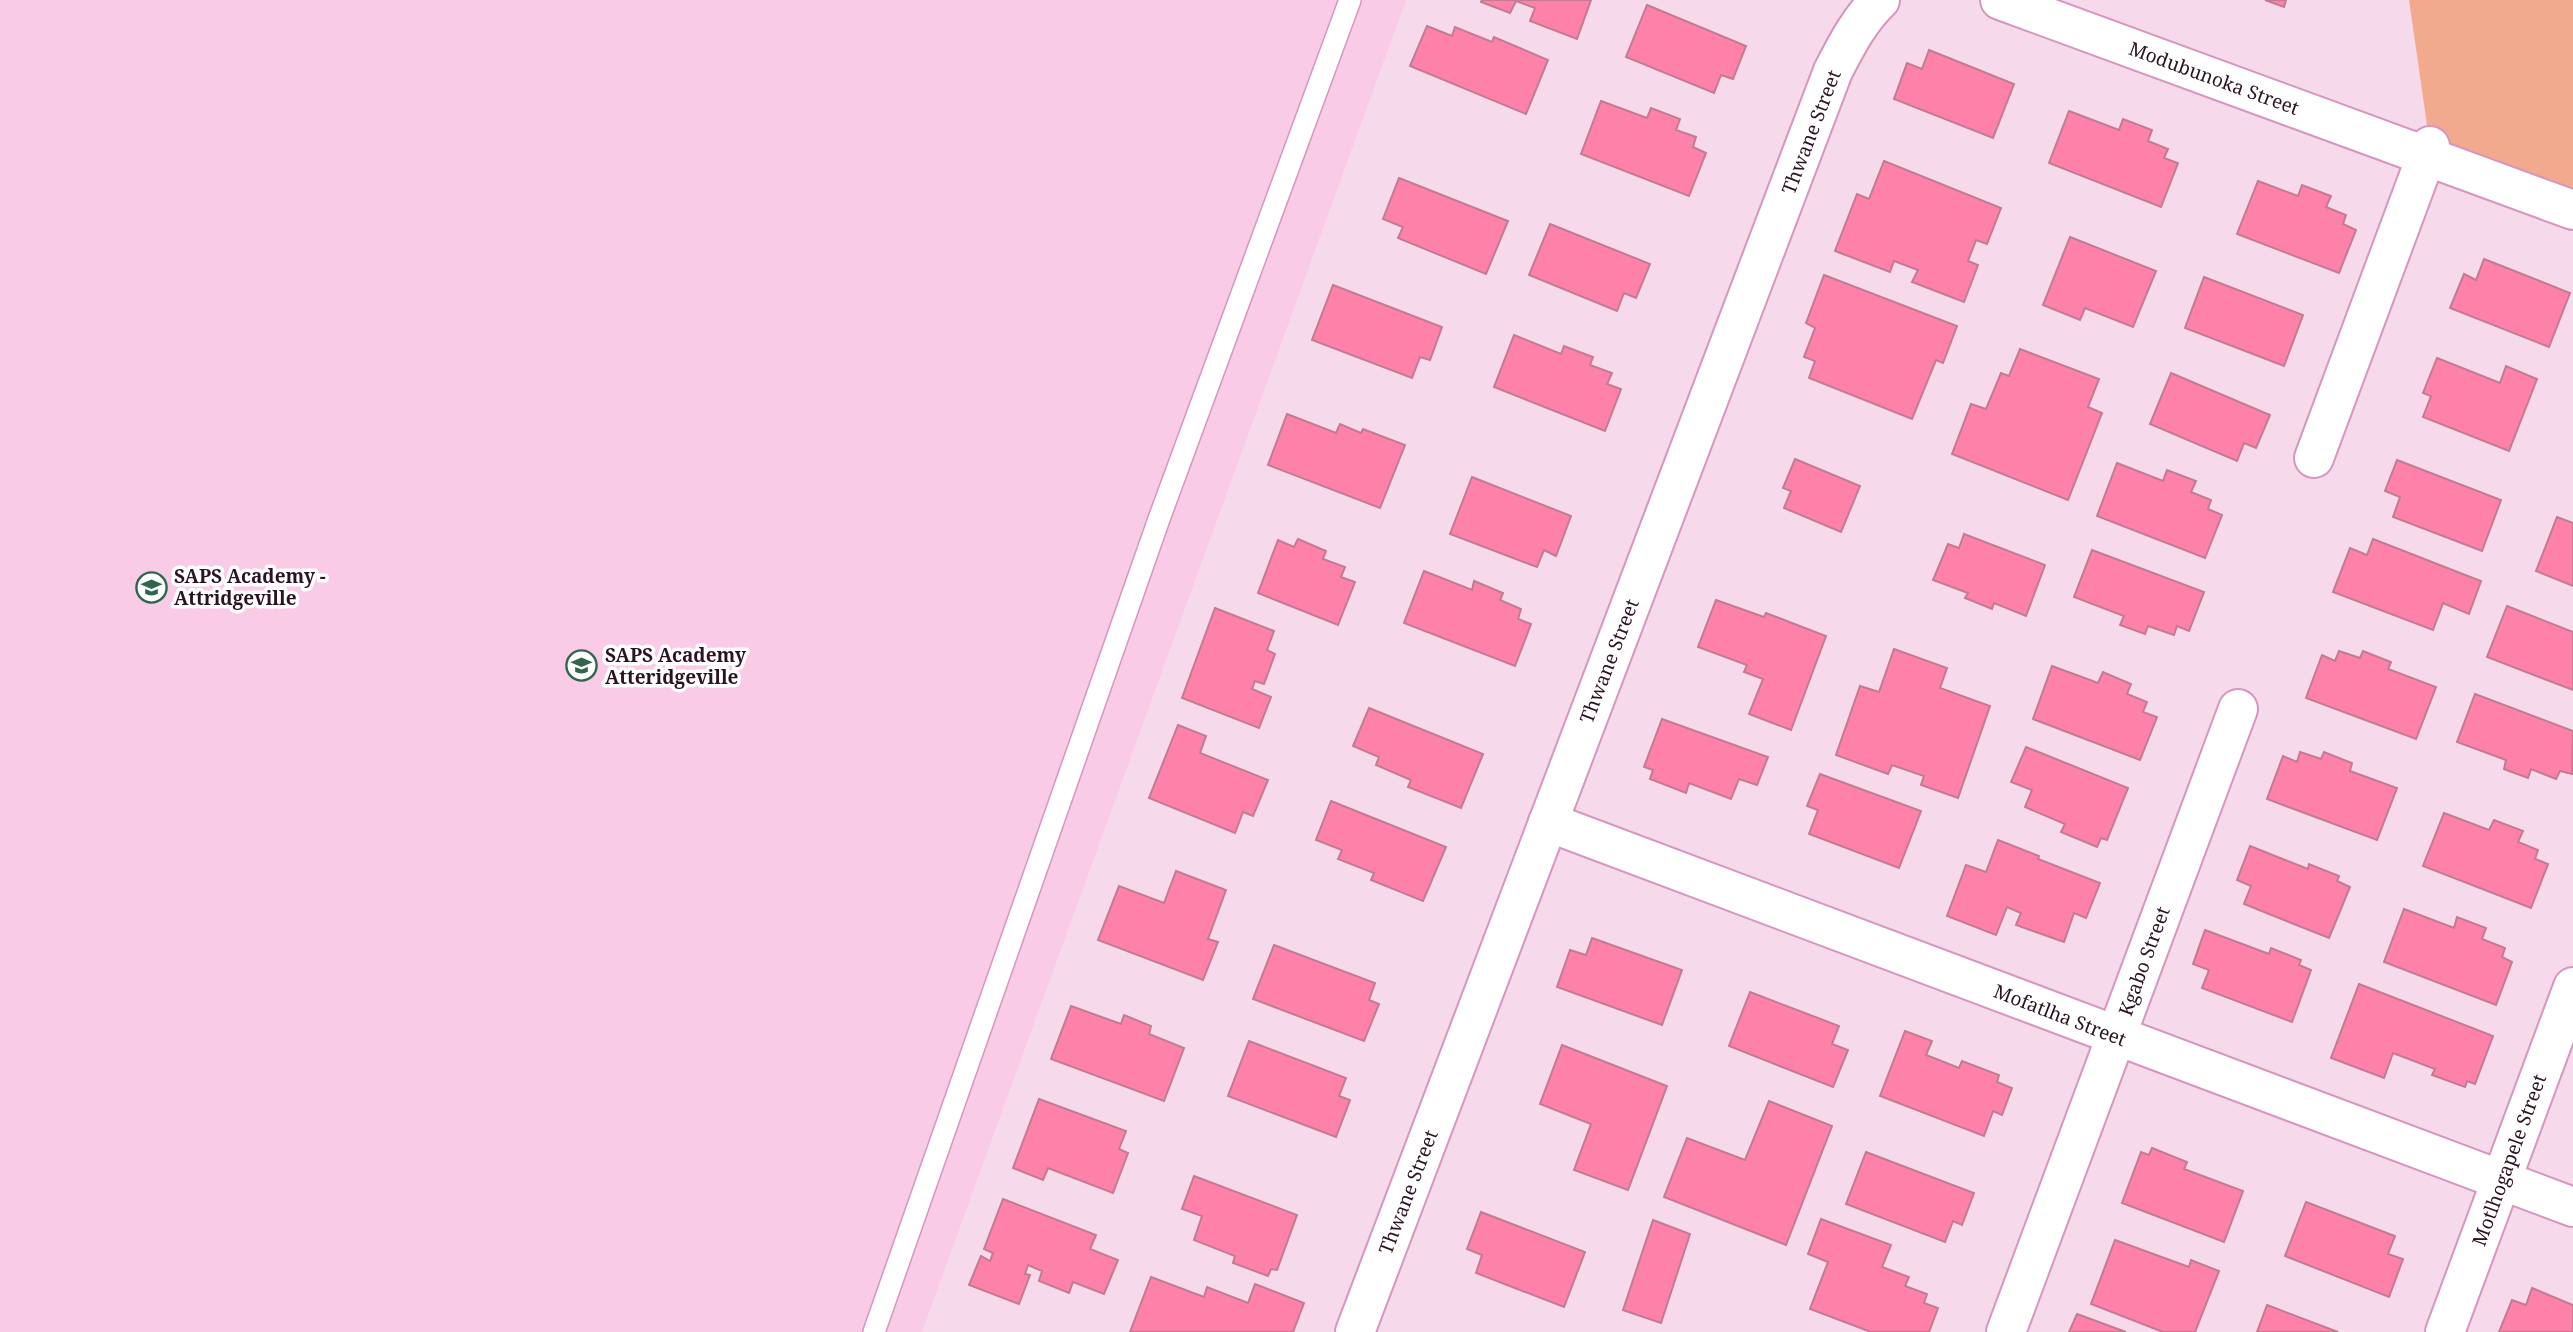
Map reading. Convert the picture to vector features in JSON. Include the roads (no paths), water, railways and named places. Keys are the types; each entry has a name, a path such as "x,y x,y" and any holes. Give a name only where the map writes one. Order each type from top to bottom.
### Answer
{"street":[{"name":"Thwane Street","path":"1355,1332 1833,71 1850,39 1870,9 1880,0"},
{"name":"Modubunoka Street","path":"2000,0 2428,151 2573,209"},
{"path":"2314,458 2428,151"},
{"name":"Kgabo Street","path":"2006,1332 2238,709"},
{"name":"Mofatlha Street","path":"1548,822 2573,1208"},
{"name":"Motlhogapele Street","path":"2445,1332 2573,988"}],"lane":[{"path":"874,1332 1159,519 1350,0"}],"place":[{"name":"SAPS Academy - Attridgeville","path":"151,587"},
{"name":"SAPS Academy Atteridgeville","path":"582,666"}]}
